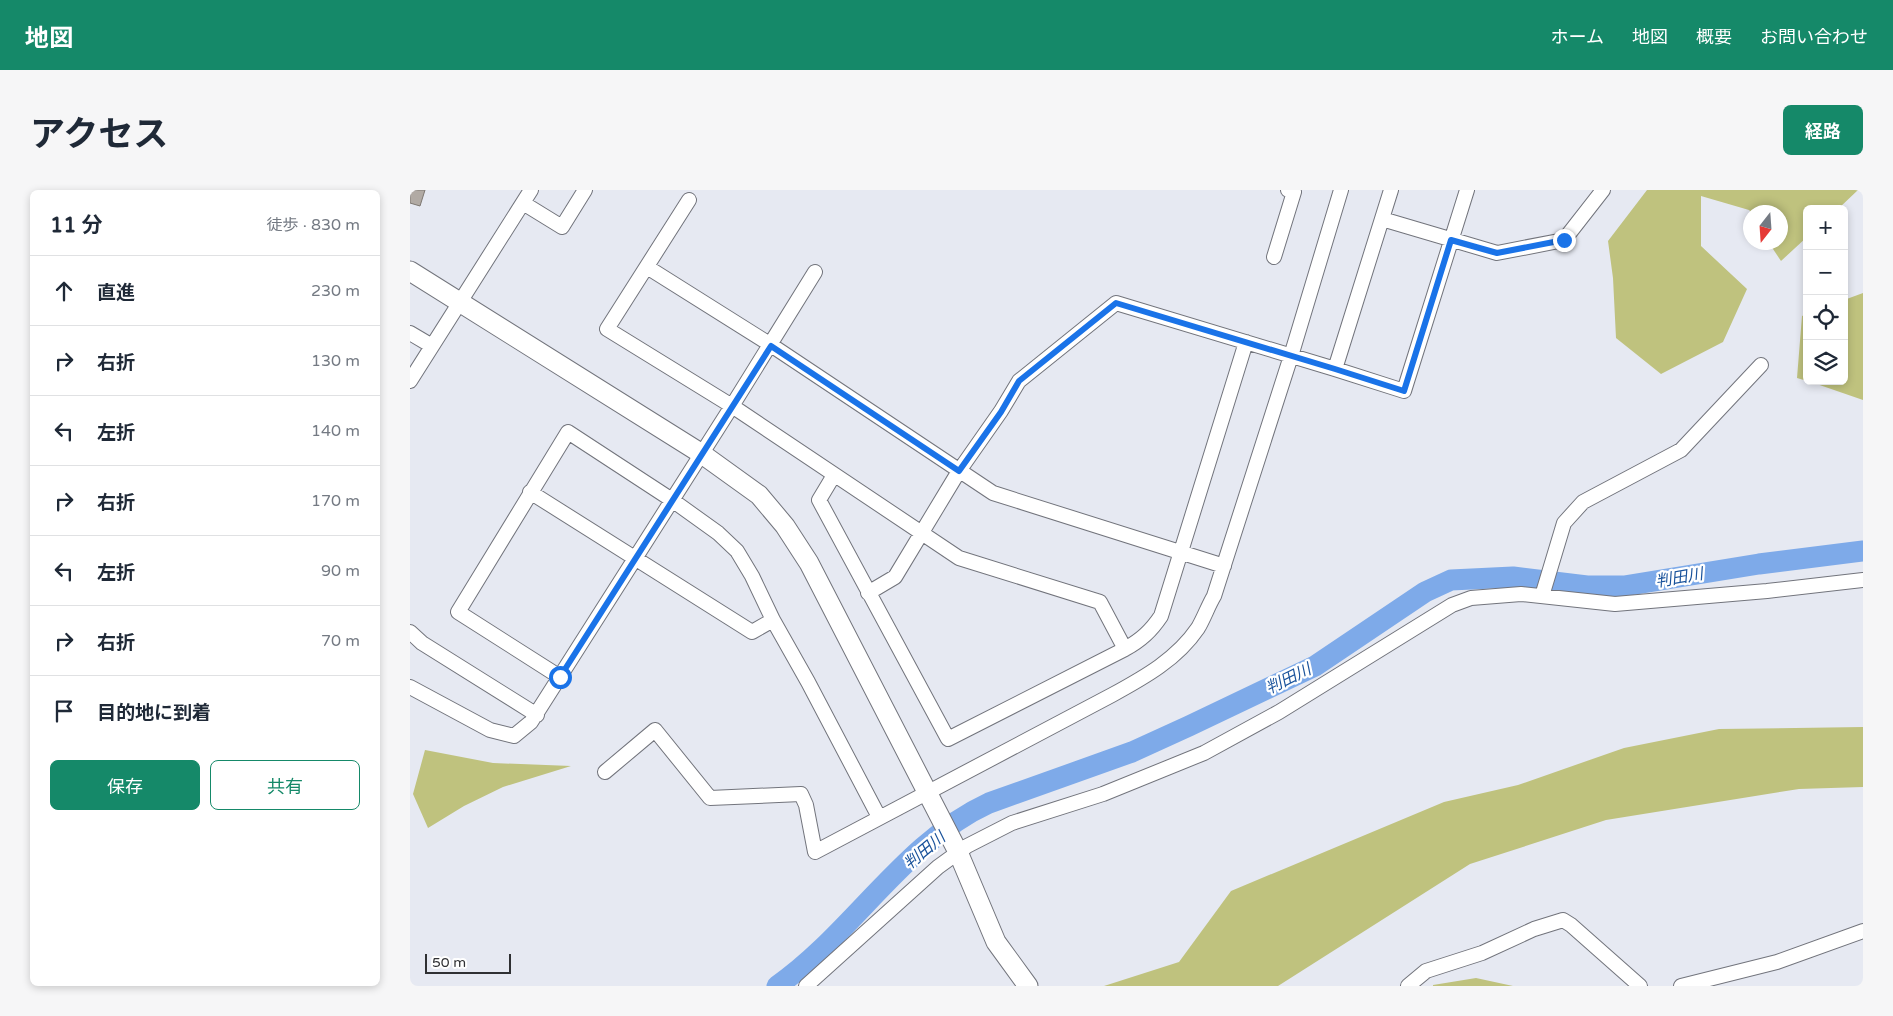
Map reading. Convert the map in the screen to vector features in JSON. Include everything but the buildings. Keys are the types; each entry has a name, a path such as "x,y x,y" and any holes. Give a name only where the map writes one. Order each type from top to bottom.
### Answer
{"street":[{"path":"410,381 531,190"},
{"path":"523,203 562,227 585,190"},
{"path":"1274,257 1294,192 1288,190"},
{"path":"605,772 655,730 710,798 801,794 806,806 814,852 1112,695 1144,677 1173,657 1197,628 1214,596 1291,356 1341,190"},
{"path":"1335,369 1391,190"},
{"path":"868,592 895,577 959,471 1001,412 1019,381 1116,303 1404,391 1467,190"},
{"path":"1382,219 1497,253 1564,240 1603,190"},
{"path":"688,200 607,329 732,406 959,558 1100,602 1125,649"},
{"path":"647,267 771,346 992,493 1224,566"},
{"path":"410,271 702,454 759,495 785,526 809,563 956,849 996,942 1028,986"},
{"path":"410,687 490,730 514,736 537,716 635,558 771,346 815,272"},
{"path":"410,333 432,346"},
{"path":"834,475 819,500 948,739 1140,641 1154,628 1161,616 1246,342"},
{"path":"1543,593 1547,574 1564,522 1571,513 1582,502 1681,450 1761,365"},
{"path":"560,677 458,612 568,432 672,500 718,533 737,551 879,817"},
{"path":"530,492 752,632 773,620"},
{"path":"806,986 956,849 1012,823 1103,794 1204,754 1279,712 1452,605 1471,598 1543,593 1615,604 1768,591 1863,580"},
{"path":"410,632 422,642 537,716"},
{"path":"1408,986 1426,971 1482,953 1534,929 1563,920 1640,986"},
{"path":"1681,986 1777,962 1863,932"}],"green space":[{"path":"1647,190 1858,190 1842,205 1803,205 1803,241 1781,261 1774,250 1788,250 1788,205 1743,205 1743,208 1701,196 1701,246 1747,289 1723,342 1661,374 1616,338 1613,278 1608,241"},
{"path":"1863,293 1863,400 1820,385 1848,385 1848,299"},
{"path":"1803,316 1803,380 1797,378"},
{"path":"1863,727 1863,787 1799,789 1606,820 1470,864 1278,986 1104,986 1179,962 1231,891 1444,802 1518,785 1624,748 1719,729"},
{"path":"425,750 493,763 571,766 503,787 464,806 428,828 413,794"},
{"path":"1476,978 1513,986 1433,986 1433,985"}],"waterway":[{"name":"判田川","path":"777,986 830,941 905,864 959,820 989,803 1132,752 1315,666 1425,592 1451,580 1513,577 1587,586 1624,586 1759,564 1863,551"}],"route":[{"path":"560,677 771,346 959,471 1001,412 1019,381 1116,303 1404,391 1451,240 1497,253 1564,240"}]}
